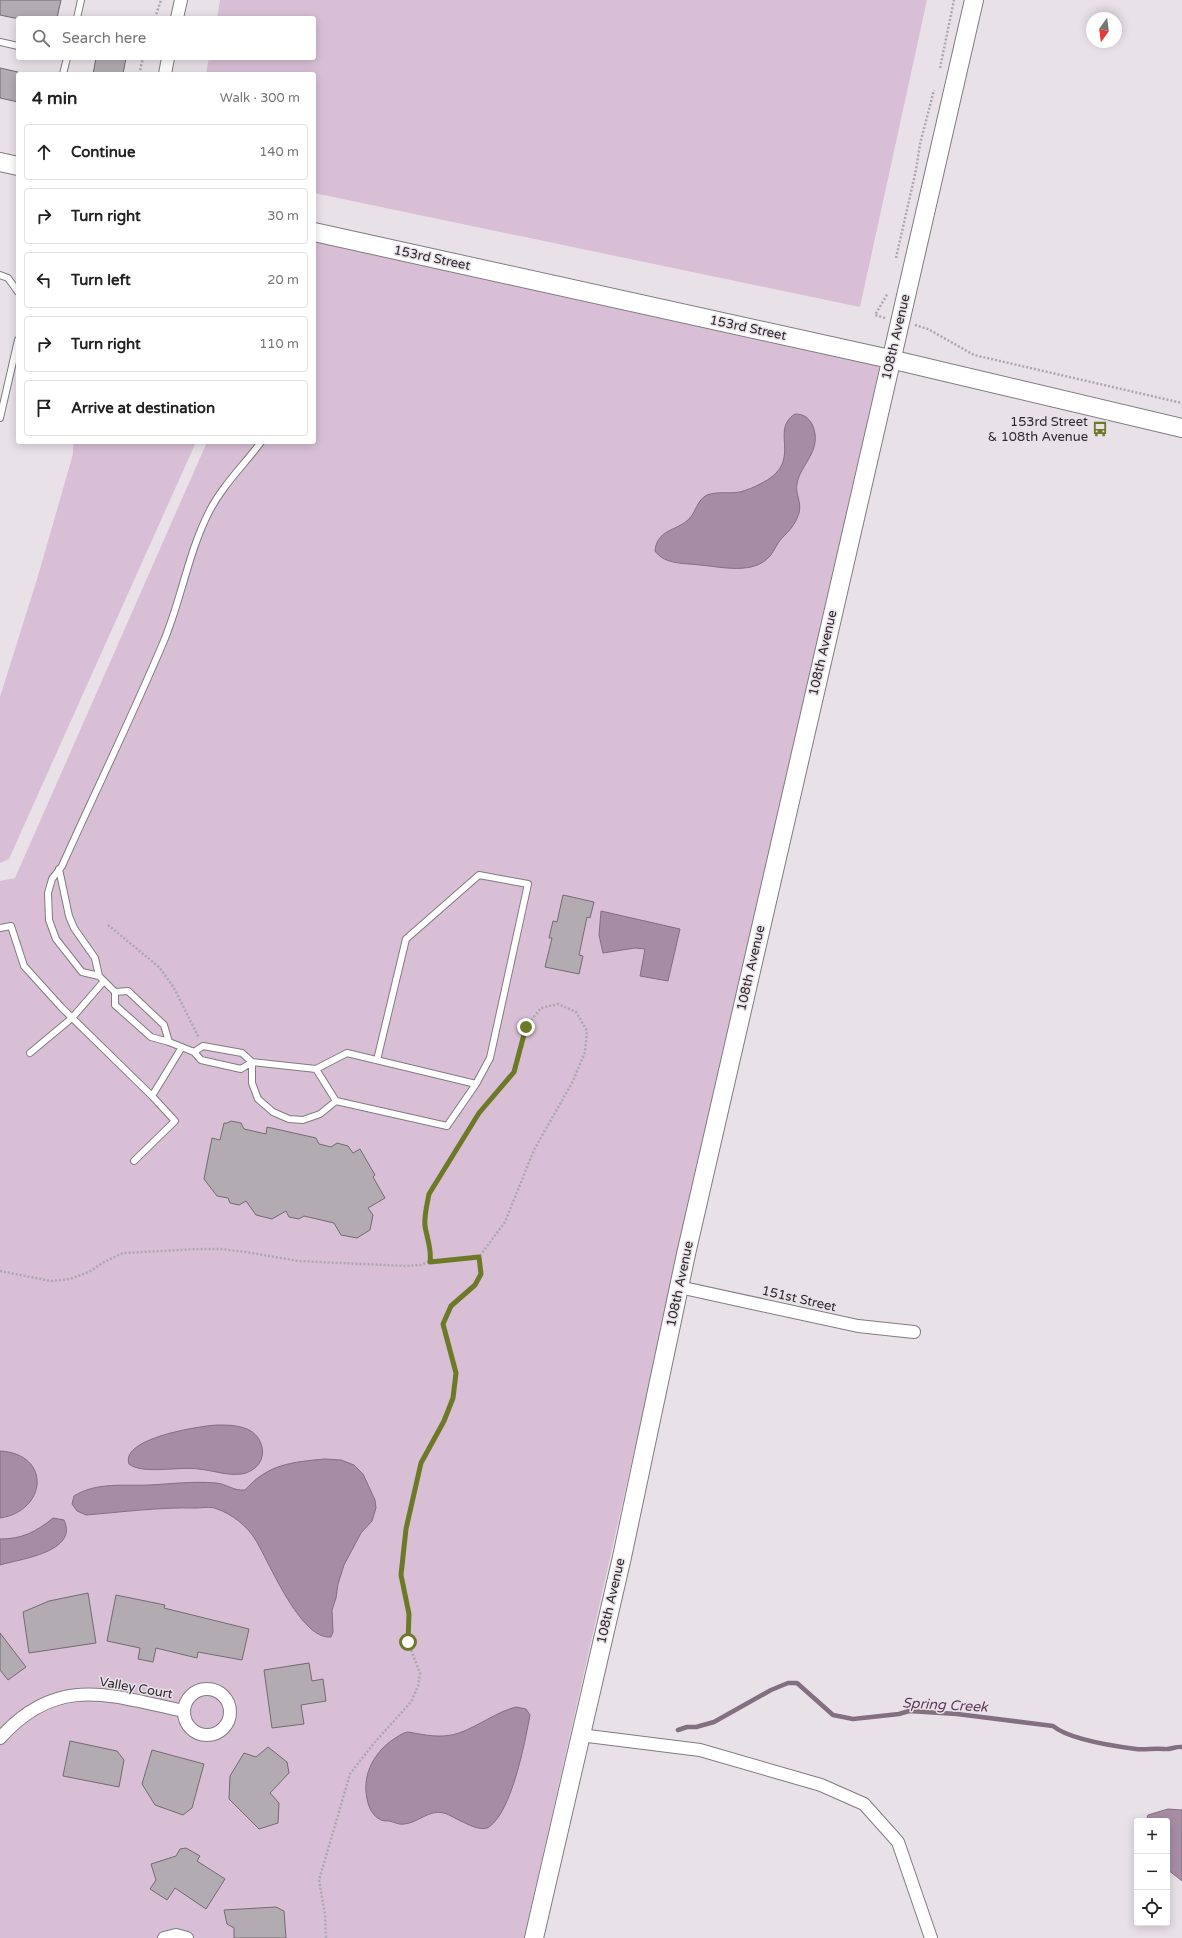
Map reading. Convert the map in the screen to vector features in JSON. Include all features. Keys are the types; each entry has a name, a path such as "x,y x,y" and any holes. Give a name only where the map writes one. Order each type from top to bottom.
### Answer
{"street":[{"path":"177,16 181,0"},
{"name":"108th Avenue","path":"534,1938 622,1557 679,1287 890,359 974,0"},
{"path":"165,72 168,60"},
{"path":"0,162 16,166"},
{"name":"153rd Street","path":"316,232 890,359 1182,428"},
{"name":"151st Street","path":"679,1287 858,1326 914,1332"},
{"name":"Valley Court","path":"0,1738 7,1730 40,1704 66,1695 98,1694 184,1711"},
{"path":"580,1735 700,1750 821,1785 864,1804 898,1842 931,1938"},
{"path":"164,1938 176,1934 187,1938"}],"lane":[{"path":"77,16 81,0"},
{"path":"0,42 16,46"},
{"path":"64,72 66,60"},
{"path":"0,275 8,278 16,289"},
{"path":"0,418 16,349"},
{"path":"169,1042 164,1025 128,991 116,992 101,979 82,972 56,939 49,920 48,894 52,879 59,869 145,686 169,630 198,539 209,512 231,478 259,444"},
{"path":"59,869 69,916 74,928 95,958 101,979"},
{"path":"316,1069 336,1101 447,1126 476,1084 490,1058 528,884 479,875 406,939 377,1060"},
{"path":"0,928 11,926 24,966 72,1018 152,1096 175,1121 134,1161"},
{"path":"30,1053 72,1018 101,979"},
{"path":"116,992 114,1004 151,1037 169,1042 194,1052 200,1060 241,1068 252,1062"},
{"path":"194,1052 203,1046 242,1054 252,1062 316,1069 347,1053 476,1084"},
{"path":"152,1096 182,1047"},
{"path":"252,1062 252,1083 258,1099 273,1112 289,1119 303,1120 320,1114 336,1101"}],"path":[{"path":"156,16 161,0"},
{"path":"939,70 954,0"},
{"path":"140,72 142,60"},
{"path":"896,259 916,170 920,144 936,85"},
{"path":"875,315 889,289"},
{"path":"928,329 974,355 1182,403"},
{"path":"108,925 159,967 174,988 203,1046"},
{"path":"326,1938 325,1914 319,1880 350,1774 374,1743 411,1702 418,1686 420,1673 408,1642 409,1614 401,1575 402,1552 421,1463 444,1421 453,1398 456,1373 443,1324 451,1306 475,1285 481,1274 479,1257 505,1222 534,1150 573,1082 585,1052 587,1031 576,1012 558,1004 541,1008 526,1027 514,1072 479,1113 429,1194 425,1225 431,1256 430,1262"},
{"path":"0,1271 51,1281 64,1280 89,1272 104,1262 123,1253 198,1249 220,1249 246,1252 298,1261 406,1266 479,1257"}],"shaded area":[{"path":"220,0 927,0 860,307 316,193 316,72 206,72 209,60 316,60 316,16 217,16"},
{"path":"316,240 880,365 524,1938 0,1938 0,881 15,878 206,444 316,444"},
{"path":"795,414 805,416 812,424 815,433 815,442 797,484 800,509 796,521 780,540 770,556 755,566 747,568 728,568 670,561 659,556 655,551 659,538 663,534 689,519 704,497 715,493 736,493 743,491 758,485 774,475 781,466 784,457 785,429 788,421"},
{"path":"73,444 195,444 9,859 0,863 0,697 38,576 73,454"},
{"path":"601,911 680,929 668,981 640,976 645,949 635,948 603,953 599,935"},
{"path":"217,1425 240,1427 253,1432 261,1442 262,1448 261,1460 257,1466 242,1474 225,1474 190,1468 152,1470 135,1467 129,1464 130,1455 137,1447 148,1440 179,1431"},
{"path":"0,1451 17,1454 29,1462 35,1472 37,1483 34,1495 27,1505 16,1513 0,1518"},
{"path":"325,1459 341,1460 354,1465 363,1474 375,1500 376,1508 372,1521 361,1533 344,1565 332,1610 333,1632 331,1637 319,1635 308,1626 297,1613 287,1597 252,1534 234,1517 223,1511 206,1507 169,1508 86,1515 77,1511 72,1504 74,1496 91,1489 110,1486 207,1482 245,1490 263,1475 281,1466 302,1461"},
{"path":"53,1518 64,1520 66,1531 63,1540 56,1547 33,1557 0,1565 0,1539 15,1538 28,1534 35,1531"},
{"path":"516,1707 526,1709 530,1715 525,1742 511,1792 497,1819 489,1827 485,1829 479,1828 439,1812 428,1814 409,1823 402,1824 382,1820 374,1815 368,1804 366,1796 367,1775 378,1753 390,1742 407,1732 440,1736 452,1735 474,1727 501,1712"},
{"path":"1168,1809 1182,1810 1182,1881 1170,1871 1170,1818 1147,1818 1148,1815"}],"building":[{"path":"0,0 61,0 57,16 16,16 16,18 14,18 0,15"},
{"path":"96,60 126,60 123,72 93,72"},
{"path":"0,68 18,72 16,72 16,102 0,98"},
{"path":"563,895 594,902 590,918 587,917 579,955 583,956 579,974 545,967 552,938 549,938 553,921 557,922"},
{"path":"231,1121 241,1123 244,1129 266,1134 267,1127 316,1138 319,1144 331,1147 337,1143 348,1146 353,1153 360,1149 375,1175 373,1177 385,1198 368,1208 373,1215 370,1230 357,1238 341,1235 334,1223 304,1216 299,1219 289,1217 286,1211 272,1219 256,1215 246,1201 239,1205 230,1203 228,1198 217,1196 204,1179 212,1138 220,1140 224,1123"},
{"path":"88,1593 96,1643 29,1653 23,1612 49,1601"},
{"path":"116,1595 165,1605 164,1608 249,1629 242,1660 198,1652 197,1658 156,1648 153,1662 138,1659 140,1648 107,1641"},
{"path":"0,1633 26,1667 8,1680 0,1670"},
{"path":"309,1663 312,1681 323,1679 326,1701 301,1705 304,1724 272,1728 264,1670"},
{"path":"70,1741 117,1751 124,1760 119,1787 63,1776"},
{"path":"268,1747 287,1762 289,1773 270,1793 279,1803 278,1823 259,1829 229,1799 230,1776 244,1753 256,1757"},
{"path":"152,1750 204,1764 192,1808 183,1815 155,1805 142,1784"},
{"path":"186,1848 200,1856 197,1861 225,1879 206,1909 175,1888 167,1900 150,1889 156,1880 151,1864 176,1856 180,1849"},
{"path":"276,1907 284,1911 286,1938 234,1938 234,1928 227,1924 224,1910"}],"waterway":[{"name":"Spring Creek","path":"678,1730 714,1722 771,1690 788,1683 797,1683 833,1715 853,1719 899,1714 909,1711 957,1714 1053,1726 1081,1739 1127,1748 1166,1749 1182,1747"}],"place":[{"name":"153rd Street & 108th Avenue","path":"1100,429"}],"route":[{"path":"408,1642 410,1631 409,1614 401,1575 402,1552 406,1529 421,1463 431,1442 444,1421 453,1398 456,1373 443,1324 451,1306 462,1298 475,1285 481,1274 479,1257 430,1262 431,1256 425,1225 426,1209 429,1194 479,1113 514,1072 526,1027"}]}
